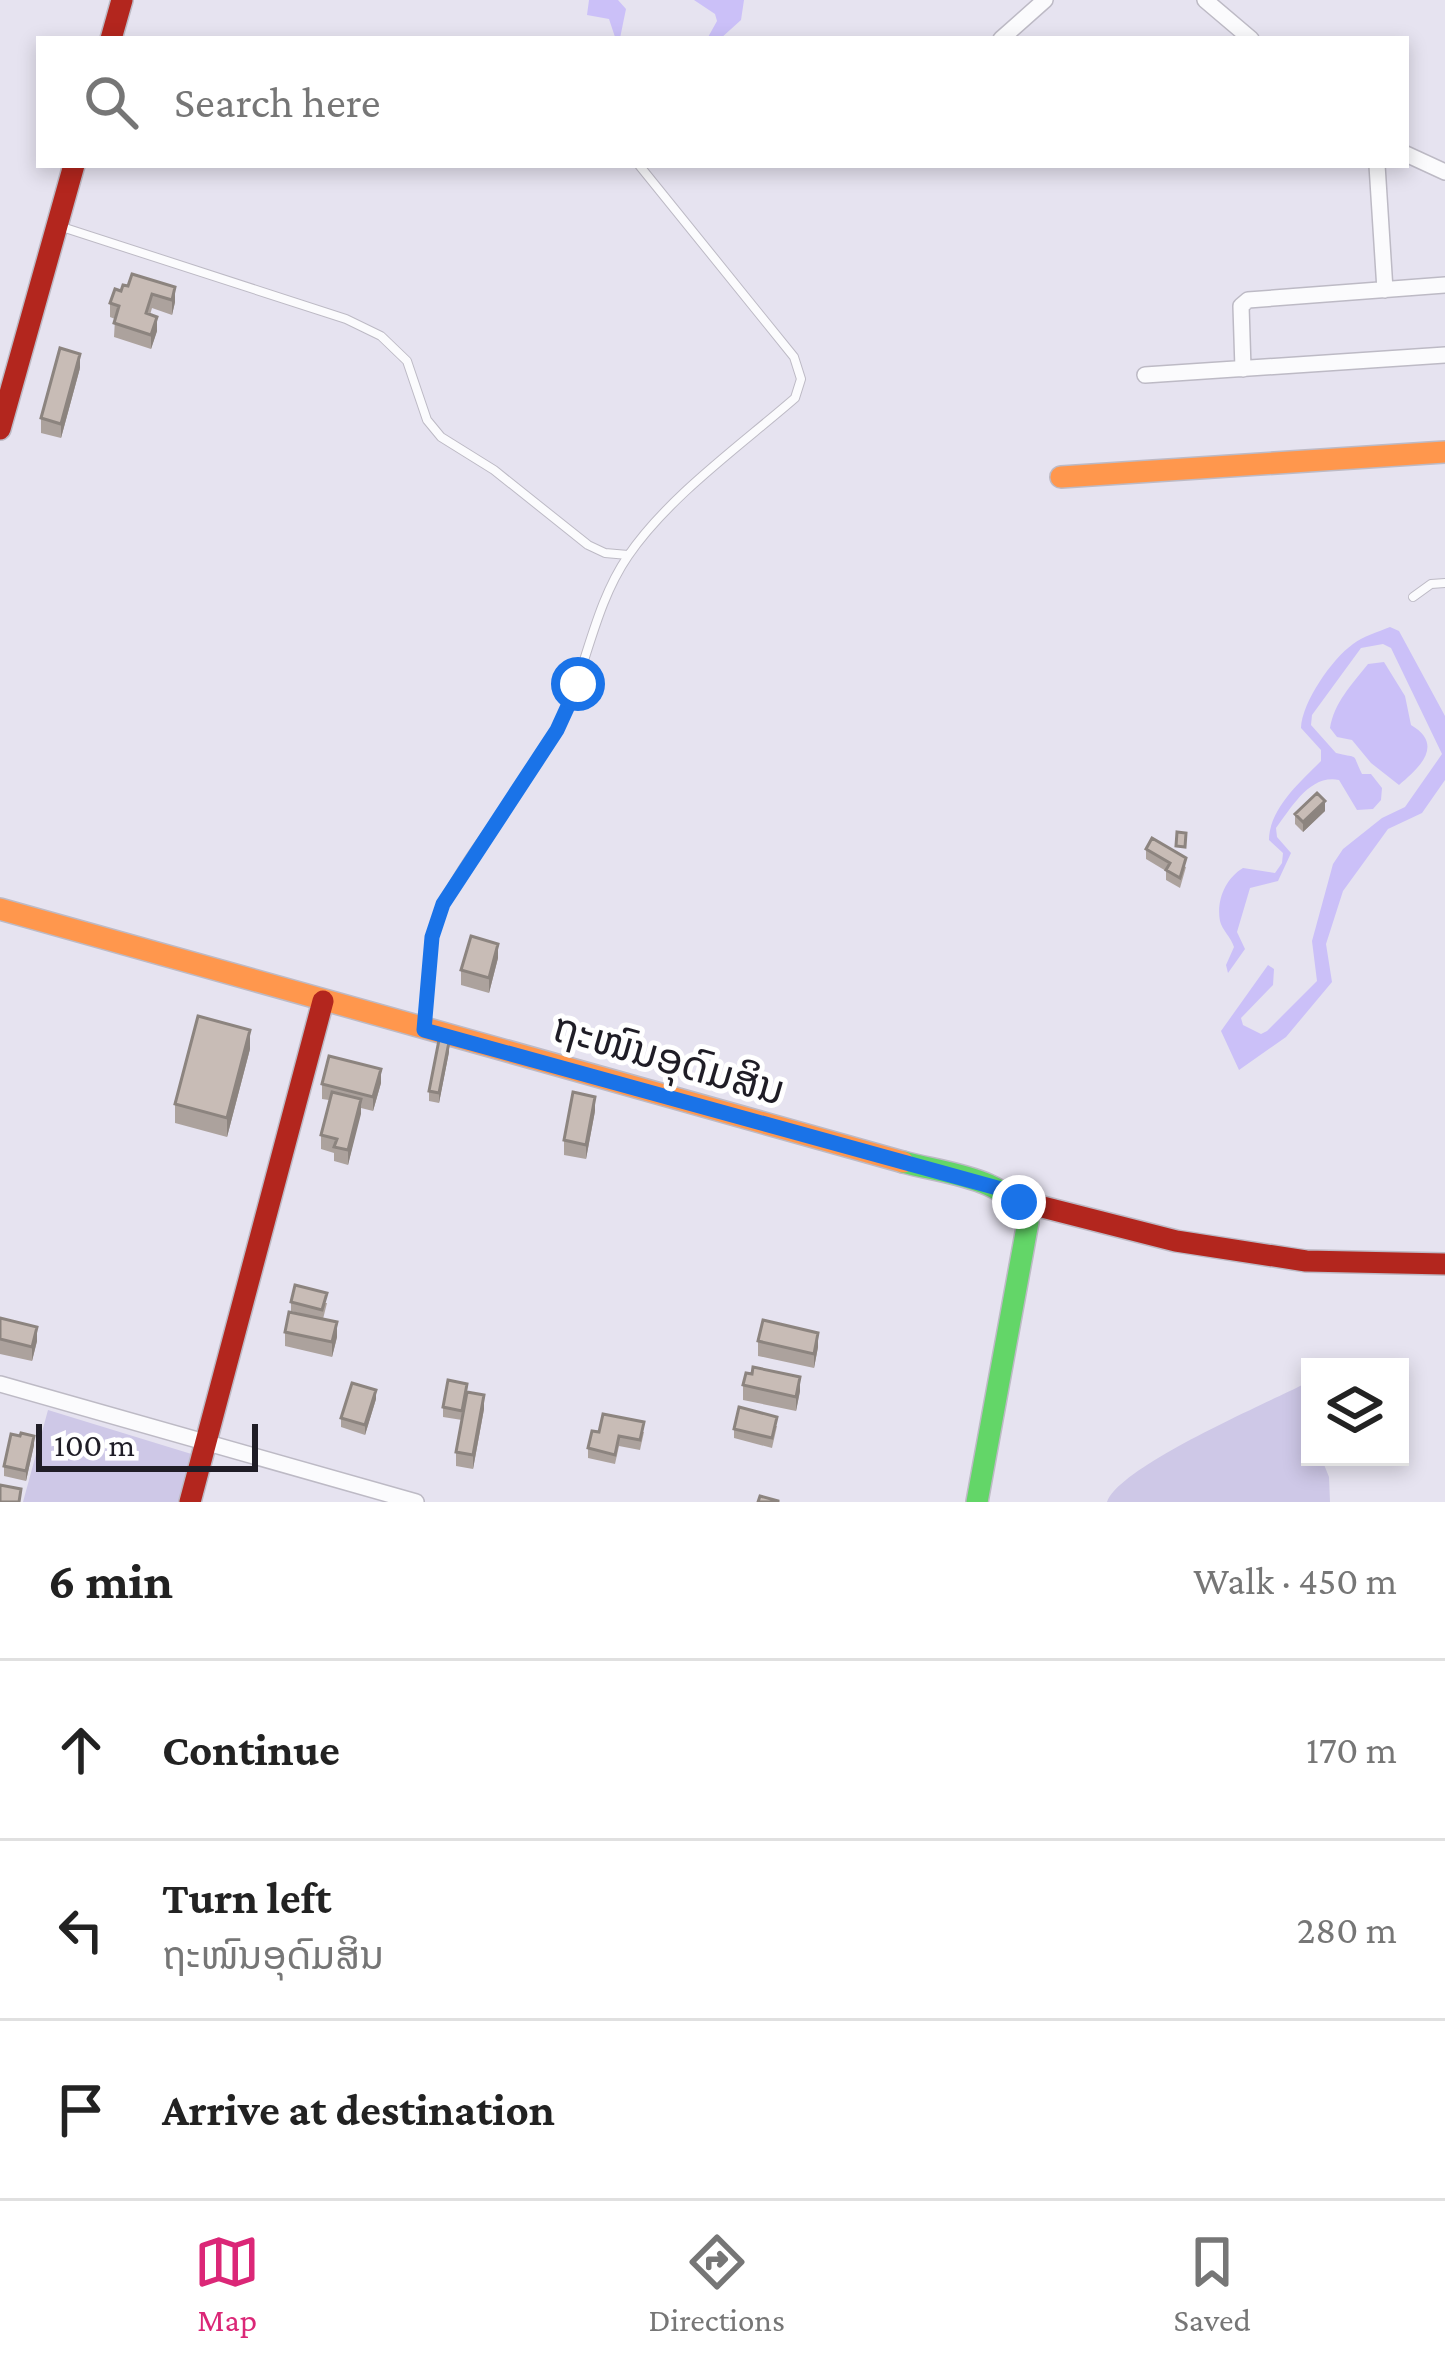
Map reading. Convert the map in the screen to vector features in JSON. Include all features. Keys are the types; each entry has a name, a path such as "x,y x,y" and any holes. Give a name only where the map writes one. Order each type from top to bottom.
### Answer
{"street":[{"path":"112,36 122,0"},
{"path":"1003,36 1045,0"},
{"path":"1205,0 1247,36"},
{"path":"1409,155 1445,172"},
{"path":"0,429 73,168"},
{"path":"1377,168 1384,290"},
{"path":"1243,369 1241,306 1248,300 1445,285"},
{"path":"1145,375 1445,355"},
{"path":"1061,477 1445,452"},
{"name":"ຖະໜົນອຸດົມສິນ","path":"0,909 1001,1189 1019,1202 1176,1241 1306,1261 1445,1264"},
{"path":"190,1502 323,1001"},
{"path":"977,1502 1028,1222 1019,1202"},
{"path":"0,1384 416,1502"}],"lane":[{"path":"424,1030 432,937 443,904 557,730 578,684 600,614 628,555 667,511 795,398 801,379 794,357 641,168"},
{"path":"56,225 346,319 381,336 406,362 428,420 441,437 494,470 588,545 605,554 628,555"},
{"path":"1413,597 1431,584 1445,583"}],"shaded area":[{"path":"589,0 618,0 626,9 620,36 615,36 609,19 587,15"},
{"path":"694,0 744,0 741,20 723,36 709,36 717,21 715,14"},
{"path":"1390,627 1399,631 1445,716 1445,780 1422,813 1388,829 1343,891 1326,944 1332,982 1286,1037 1239,1070 1221,1031 1268,965 1274,969 1273,985 1241,1018 1243,1025 1261,1034 1317,981 1312,941 1333,864 1343,849 1382,818 1405,807 1442,754 1391,648 1383,644 1361,648 1312,715 1311,725 1336,753 1354,758 1362,774 1371,774 1382,788 1381,800 1373,809 1357,810 1339,780 1329,779 1295,802 1276,828 1277,837 1291,853 1278,881 1250,888 1237,932 1245,949 1228,973 1226,965 1234,947 1220,921 1224,890 1243,868 1275,873 1283,853 1269,840 1274,817 1321,761 1321,750 1301,728 1307,706 1345,651"},
{"path":"1384,662 1405,696 1411,725 1426,740 1427,748 1421,764 1399,785 1352,740 1337,737 1330,728 1340,702 1368,664"},
{"path":"1301,1385 1301,1466 1325,1466 1330,1502 1107,1502 1137,1471"},
{"path":"48,1410 198,1456 184,1502 23,1502"}],"building":[{"path":"132,274 175,287 172,300 152,294 146,313 157,317 151,335 114,323 119,306 110,303 115,289 128,286"},
{"path":"60,348 80,354 61,424 41,418"},
{"path":"1317,793 1325,801 1303,822 1295,814"},
{"path":"1177,832 1186,833 1185,847 1176,846"},
{"path":"1152,838 1186,858 1180,878 1166,870 1170,863 1146,849"},
{"path":"471,936 498,944 489,978 461,970"},
{"path":"198,1016 250,1030 227,1118 175,1104"},
{"path":"439,1040 449,1042 439,1093 429,1091"},
{"path":"329,1056 381,1069 373,1097 322,1084"},
{"path":"332,1092 361,1099 348,1150 334,1147 337,1139 321,1135"},
{"path":"573,1092 595,1097 586,1145 564,1140"},
{"path":"295,1285 327,1293 322,1310 291,1302"},
{"path":"289,1312 337,1322 332,1342 285,1332"},
{"path":"0,1318 37,1327 32,1347 0,1339"},
{"path":"763,1320 818,1333 814,1354 758,1341"},
{"path":"753,1367 800,1377 796,1397 743,1385"},
{"path":"448,1380 467,1384 462,1411 443,1407"},
{"path":"352,1383 376,1390 365,1425 341,1418"},
{"path":"467,1392 484,1395 473,1455 456,1452"},
{"path":"739,1407 777,1417 772,1438 734,1429"},
{"path":"603,1414 644,1422 640,1440 619,1436 615,1455 588,1448 592,1431 599,1432"},
{"path":"11,1434 34,1436 26,1471 4,1466"},
{"path":"0,1485 21,1489 19,1502 0,1502"}],"traffic: fast":[{"path":"903,1162 992,1186 1007,1195 1028,1222 977,1502"}],"traffic: slow":[{"path":"1061,477 1445,452"},
{"path":"0,909 903,1162"}],"traffic: jam":[{"path":"112,36 122,0"},
{"path":"0,429 73,168"},
{"path":"190,1502 323,1001"},
{"path":"1019,1201 1176,1241 1306,1261 1445,1264"}],"route":[{"path":"578,684 557,730 443,904 432,937 424,1030 1001,1189 1019,1202"}]}
